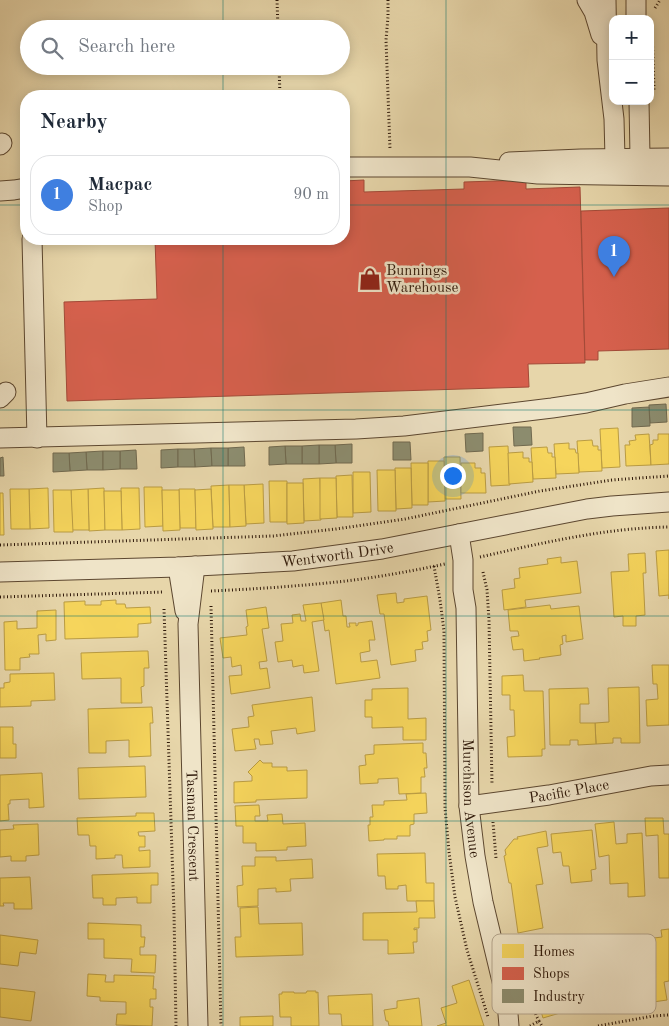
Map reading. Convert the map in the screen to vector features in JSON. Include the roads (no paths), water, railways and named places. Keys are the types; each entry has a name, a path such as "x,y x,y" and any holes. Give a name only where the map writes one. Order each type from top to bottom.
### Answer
{"street":[{"path":"587,0 598,23 607,60"},
{"path":"606,0 607,60 614,118 616,158 627,174"},
{"path":"627,174 640,158 645,105"},
{"path":"470,167 520,161 669,158"},
{"path":"350,167 470,167 538,174 669,176"},
{"path":"0,191 20,189"},
{"path":"32,245 37,438"},
{"path":"0,438 356,429 404,426 552,408 669,387"},
{"name":"Wentworth Drive","path":"0,572 178,567 293,561 382,550 586,509 669,502"},
{"name":"Murchison Avenue","path":"451,535 452,563 463,590 466,625 469,806 474,856 492,940"},
{"name":"Tasman Crescent","path":"178,567 188,624 198,1026"},
{"name":"Pacific Place","path":"469,806 651,776 669,775"},
{"name":"Murchison Avenue","path":"514,1014 522,1026"}],"place":[{"name":"Macpac","path":"614,277"},
{"name":"Bunnings Warehouse","path":"370,279"}]}
